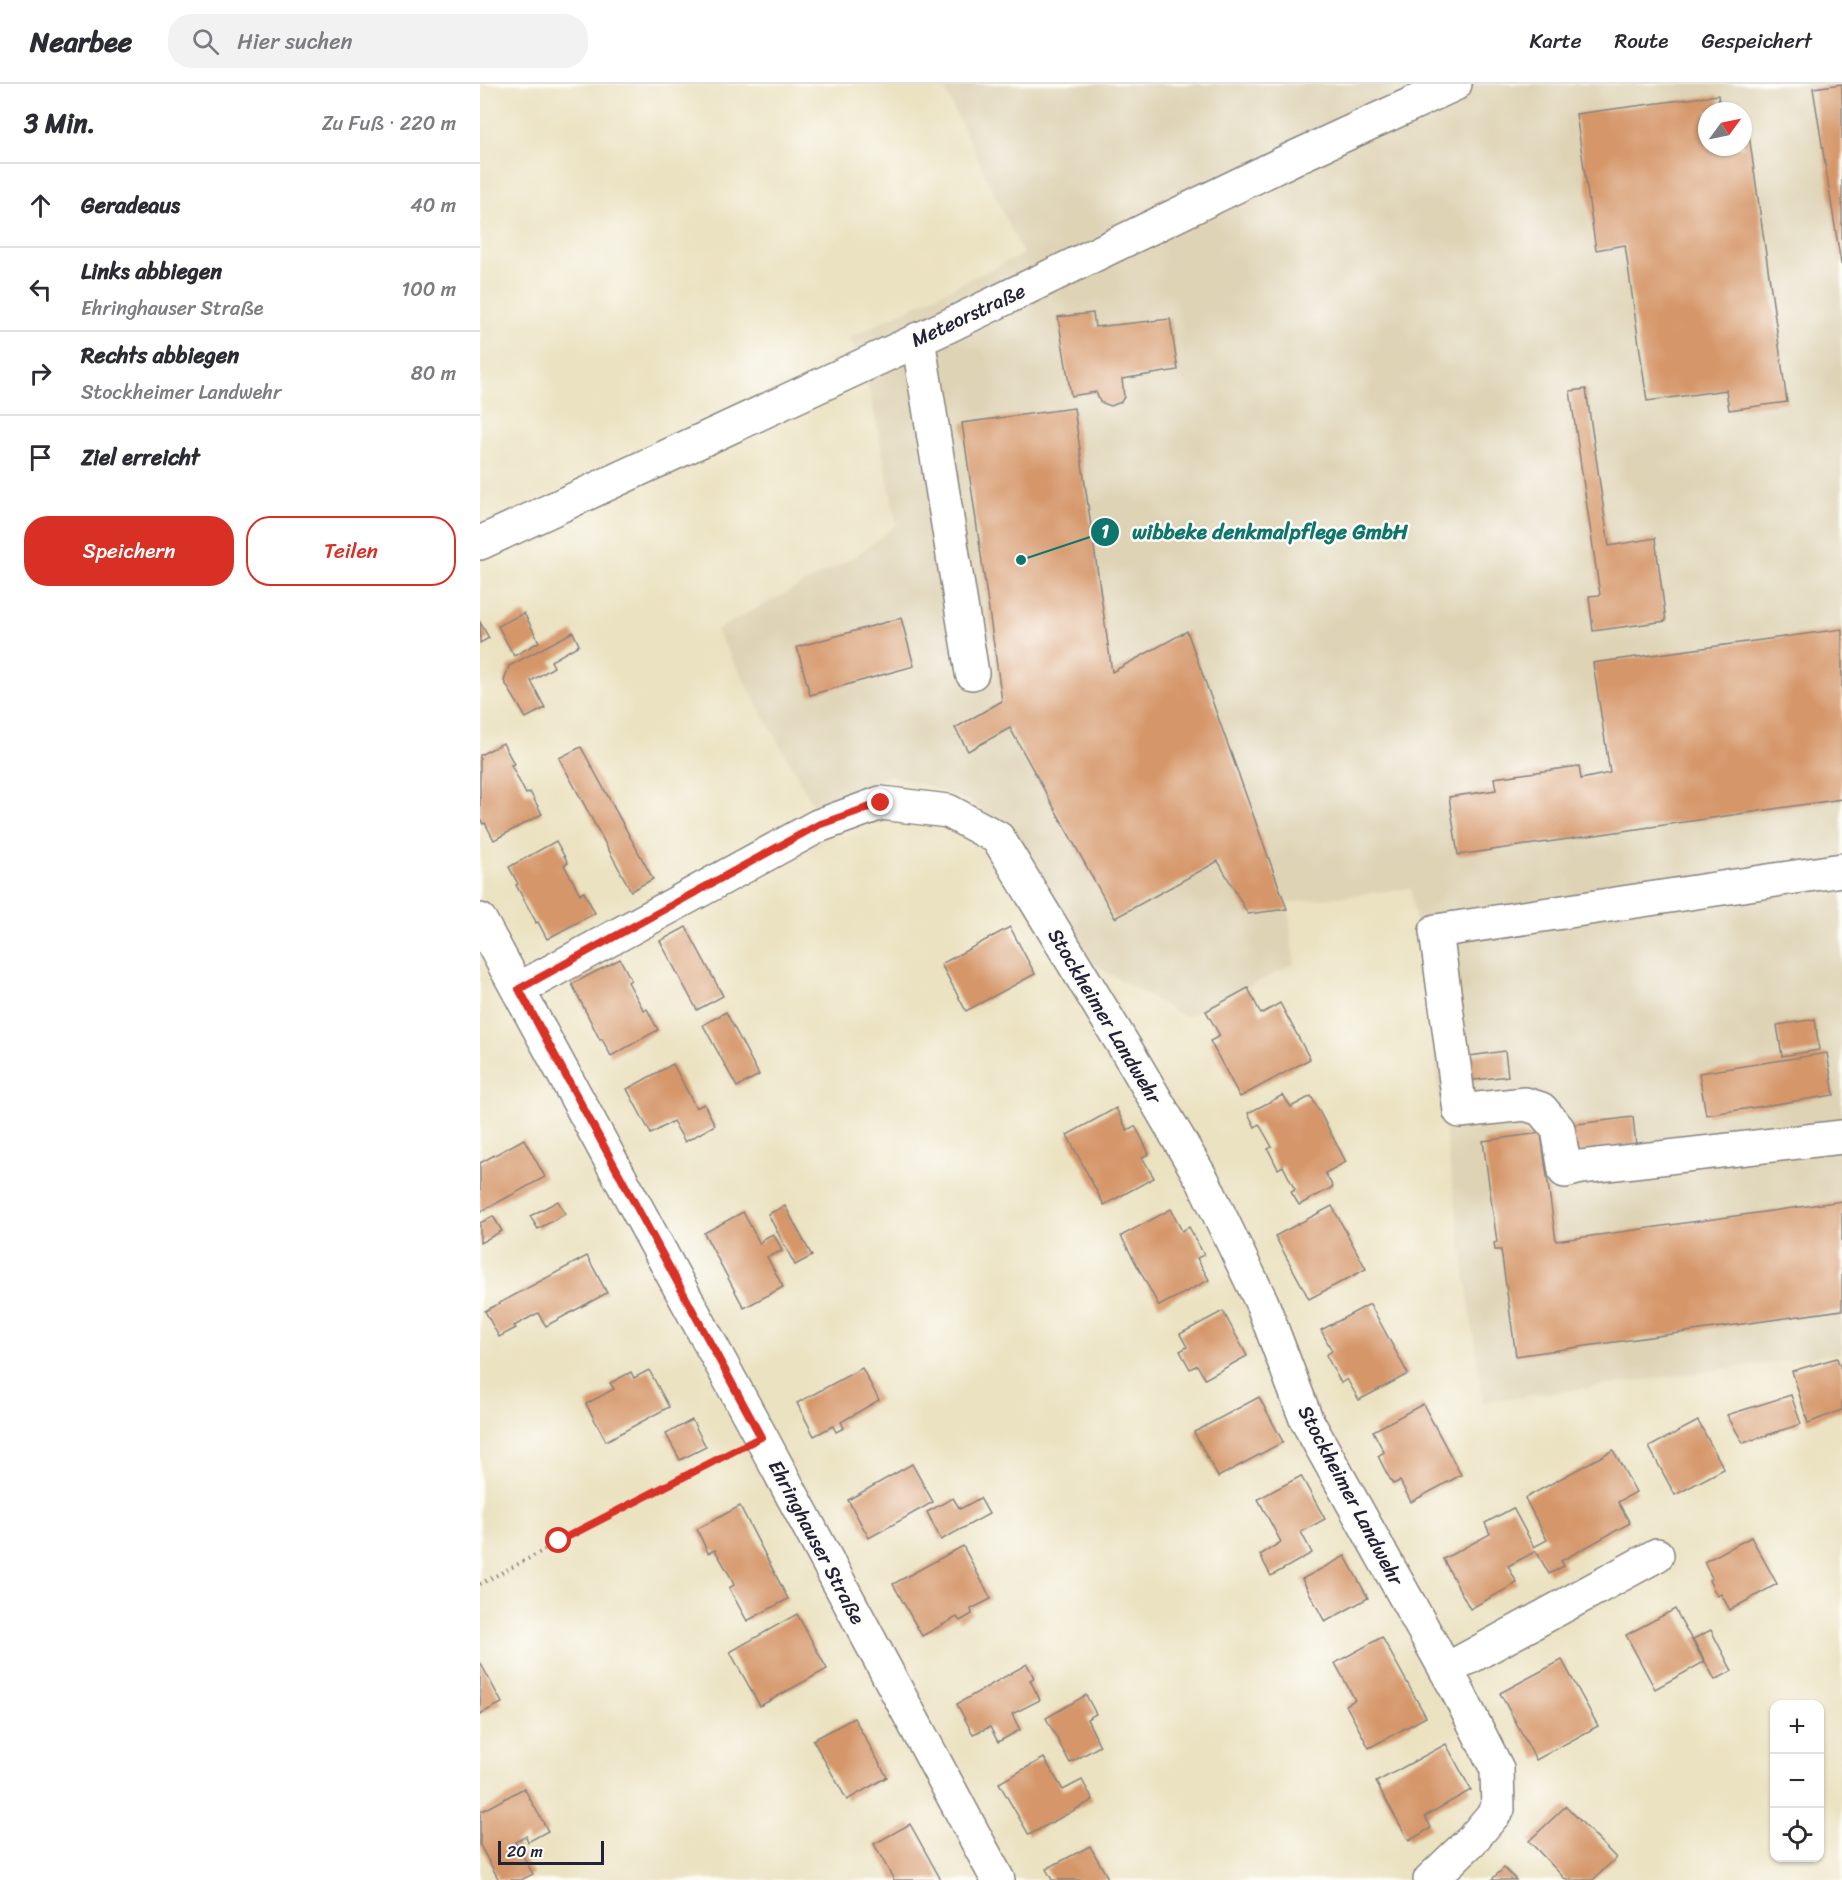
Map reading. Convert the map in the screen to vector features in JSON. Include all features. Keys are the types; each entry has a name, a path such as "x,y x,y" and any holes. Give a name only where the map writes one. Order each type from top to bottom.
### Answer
{"street":[{"name":"Meteorstraße","path":"480,543 918,339 1294,158 1455,84"},
{"path":"918,339 972,673"},
{"name":"Stockheimer Landwehr","path":"519,989 818,825 881,803 948,812 998,838 1203,1181 1263,1303 1306,1419 1446,1670 1497,1769 1498,1809 1471,1841 1430,1880"},
{"path":"1842,870 1436,931 1460,1111 1525,1104 1540,1109 1558,1129 1565,1171 1581,1167 1842,1137"},
{"name":"Ehringhauser Straße","path":"480,920 998,1880"},
{"path":"1446,1670 1657,1555"}],"path":[{"path":"480,1584 761,1437"}],"shaded area":[{"path":"942,84 1842,84 1842,1353 1483,1402 1411,888 1288,903 1294,964 1185,1017 1091,963 1017,841 971,802 920,783 890,775 816,810 716,630 854,557 897,525 871,396 850,337 1023,254"}],"building":[{"path":"1842,84 1842,264 1841,264 1813,88"},
{"path":"1718,95 1719,102 1698,102 1698,156 1752,156 1787,402 1729,410 1726,390 1647,401 1625,245 1596,250 1576,114"},
{"path":"1093,313 1095,327 1170,319 1178,370 1122,379 1124,397 1121,402 1111,406 1100,402 1096,392 1071,396 1058,317"},
{"path":"1586,389 1609,546 1655,538 1666,621 1593,631 1589,596 1600,595 1570,391"},
{"path":"1074,408 1112,672 1187,631 1287,909 1248,914 1218,861 1115,918 1010,728 968,751 955,728 1002,701 962,423"},
{"path":"524,613 539,642 514,656 498,626"},
{"path":"901,618 914,666 810,695 797,647"},
{"path":"480,622 489,638 480,643"},
{"path":"1842,629 1842,799 1458,855 1449,797 1496,790 1494,778 1579,766 1581,779 1610,773 1593,663"},
{"path":"573,632 579,645 551,661 554,667 531,681 545,708 526,718 504,681 509,666"},
{"path":"503,743 526,794 530,792 542,814 494,840 480,818 480,755"},
{"path":"581,747 653,879 631,891 559,758"},
{"path":"556,841 568,863 564,865 580,894 584,892 595,913 547,939 538,922 536,923 509,867"},
{"path":"686,927 723,996 697,1010 660,941"},
{"path":"1010,927 1035,974 966,1011 941,964"},
{"path":"620,959 631,980 628,982 644,1011 647,1009 658,1030 611,1056 602,1039 600,1040 572,984"},
{"path":"1248,988 1261,1014 1280,1003 1310,1059 1240,1097 1210,1041 1220,1036 1206,1011"},
{"path":"726,1012 759,1075 737,1087 703,1025"},
{"path":"1815,1019 1819,1050 1782,1056 1777,1025"},
{"path":"1505,1051 1508,1076 1458,1082 1455,1058"},
{"path":"1827,1053 1834,1095 1706,1115 1699,1073"},
{"path":"673,1064 696,1108 704,1104 715,1125 685,1142 673,1121 651,1134 627,1089"},
{"path":"1283,1095 1291,1107 1311,1096 1346,1162 1325,1173 1333,1187 1299,1205 1291,1192 1295,1190 1283,1166 1278,1169 1268,1149 1272,1147 1259,1124 1255,1127 1248,1113"},
{"path":"1116,1108 1127,1130 1135,1126 1149,1154 1142,1157 1154,1178 1104,1205 1067,1135"},
{"path":"1633,1117 1636,1146 1573,1154 1569,1125"},
{"path":"1541,1133 1556,1241 1842,1201 1842,1310 1516,1356 1501,1250 1495,1250 1494,1243 1497,1242 1483,1141"},
{"path":"524,1139 545,1177 482,1211 480,1207 480,1163"},
{"path":"558,1201 565,1214 538,1229 530,1216"},
{"path":"785,1206 812,1256 795,1265 768,1214"},
{"path":"1332,1206 1366,1269 1309,1299 1275,1236"},
{"path":"1171,1209 1182,1231 1189,1227 1204,1255 1197,1258 1209,1280 1159,1306 1121,1236"},
{"path":"743,1212 760,1244 763,1239 773,1234 778,1242 782,1251 767,1257 783,1287 744,1308 704,1233"},
{"path":"493,1216 502,1231 480,1243 480,1223"},
{"path":"587,1256 607,1293 546,1326 538,1313 499,1337 485,1311"},
{"path":"1370,1304 1408,1374 1359,1400 1347,1379 1341,1383 1326,1355 1332,1351 1321,1330"},
{"path":"1223,1311 1247,1356 1205,1379 1197,1365 1190,1369 1180,1351 1187,1347 1180,1334"},
{"path":"1837,1358 1842,1372 1842,1410 1808,1423 1792,1371"},
{"path":"862,1368 879,1400 841,1422 844,1428 836,1432 833,1426 814,1436 797,1403"},
{"path":"649,1370 669,1407 606,1441 586,1404 614,1389 610,1383 631,1372 634,1378"},
{"path":"1791,1395 1801,1424 1743,1443 1727,1415"},
{"path":"1259,1397 1283,1442 1218,1477 1194,1432"},
{"path":"1423,1404 1461,1475 1411,1502 1400,1481 1393,1484 1385,1470 1378,1456 1384,1452 1373,1431"},
{"path":"692,1420 706,1447 680,1460 666,1434"},
{"path":"1698,1421 1724,1469 1675,1495 1649,1447"},
{"path":"1613,1450 1636,1492 1618,1502 1630,1523 1561,1561 1564,1566 1549,1574 1536,1551 1508,1566 1517,1583 1470,1609 1443,1559 1490,1534 1485,1523 1513,1508 1534,1547 1547,1540 1525,1498"},
{"path":"912,1464 933,1502 869,1538 848,1500"},
{"path":"1301,1476 1325,1519 1301,1532 1312,1553 1271,1576 1260,1555 1281,1542 1258,1499"},
{"path":"953,1498 960,1509 980,1498 989,1514 941,1540 927,1512"},
{"path":"740,1506 788,1599 747,1621 729,1588 734,1585 730,1576 715,1550 708,1553 697,1529"},
{"path":"1751,1537 1777,1584 1730,1610 1721,1594 1717,1596 1704,1562"},
{"path":"963,1546 991,1599 971,1609 972,1614 960,1621 957,1617 922,1636 893,1584"},
{"path":"1345,1556 1368,1598 1325,1622 1302,1579"},
{"path":"1675,1609 1704,1662 1655,1689 1626,1635"},
{"path":"797,1614 827,1669 760,1706 730,1652"},
{"path":"1711,1630 1732,1671 1715,1680 1693,1639"},
{"path":"1382,1637 1426,1717 1369,1748 1346,1705 1355,1700 1335,1663"},
{"path":"1562,1660 1598,1726 1536,1760 1500,1693"},
{"path":"480,1662 502,1703 480,1714"},
{"path":"1027,1664 1034,1678 1030,1680 1040,1700 1012,1714 1020,1730 998,1742 990,1727 973,1734 957,1704"},
{"path":"1086,1695 1096,1714 1087,1719 1100,1746 1070,1763 1046,1718"},
{"path":"854,1718 887,1777 847,1800 813,1740"},
{"path":"1446,1744 1471,1790 1425,1816 1431,1828 1409,1841 1376,1782"},
{"path":"1044,1758 1063,1790 1082,1780 1093,1800 1029,1835 999,1783"},
{"path":"524,1788 548,1831 528,1842 526,1836 515,1842 533,1874 521,1880 499,1880 480,1845 480,1812"},
{"path":"1566,1806 1616,1858 1593,1880 1566,1880 1529,1841"},
{"path":"910,1824 941,1880 894,1880 874,1844"},
{"path":"1090,1846 1109,1880 1052,1880 1046,1869"},
{"path":"1504,1868 1516,1880 1491,1880"}],"place":[{"name":"wibbeke denkmalpflege GmbH","path":"1021,560"}],"route":[{"path":"559,1541 761,1437 519,989 818,825 881,803"}]}
